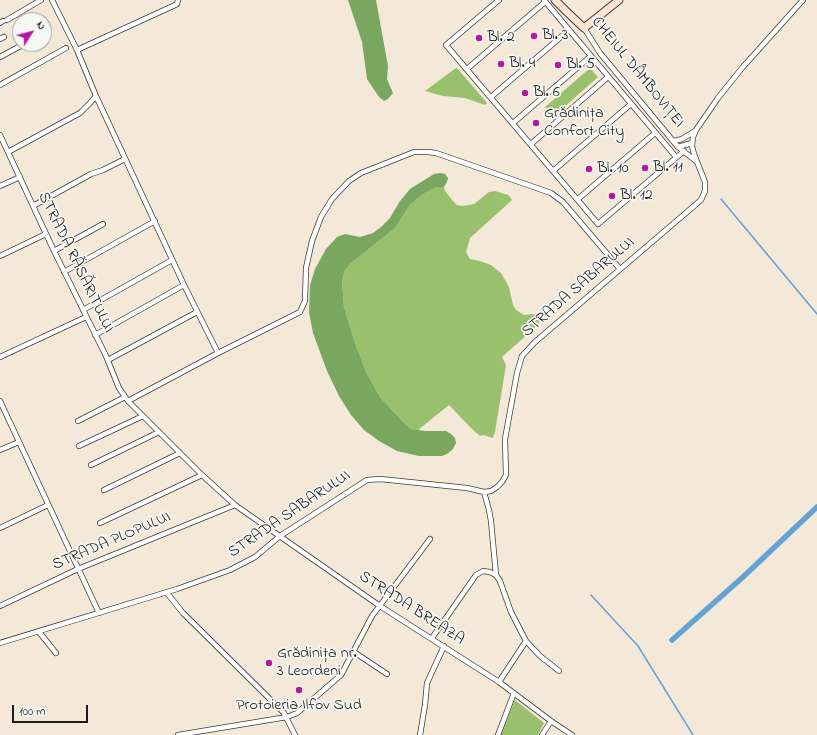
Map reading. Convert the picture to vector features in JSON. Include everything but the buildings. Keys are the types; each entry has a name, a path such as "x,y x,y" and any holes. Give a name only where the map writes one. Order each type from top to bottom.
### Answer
{"street":[{"path":"3,21 41,0"},
{"path":"52,0 172,260 218,353"},
{"path":"76,50 173,6 177,4 178,0"},
{"path":"499,0 446,45 598,224 684,151"},
{"name":"CHEIUL DÂMBOVIȚEI","path":"556,0 584,28 600,53 678,147 697,162"},
{"path":"584,28 619,0"},
{"path":"678,147 692,143 696,130 714,103 742,68 803,0"},
{"path":"467,69 545,1 676,157"},
{"path":"491,97 569,30"},
{"path":"0,85 66,48"},
{"path":"0,57 12,50"},
{"path":"513,123 591,56"},
{"path":"531,144 613,68"},
{"path":"8,152 80,113 96,96"},
{"path":"553,171 631,104"},
{"path":"674,141 686,137 696,130"},
{"path":"578,199 655,133"},
{"name":"STRADA RĂSĂRITULUI","path":"0,135 64,272 108,360 117,384 126,399 202,475 235,505"},
{"name":"STRADA SABARULUI","path":"0,643 205,580 243,564 261,553 280,536 367,480 390,480 467,488 484,492 491,491 497,487 506,475 505,439 517,373 522,356 535,342 701,200 704,195 704,178 697,162 692,143"},
{"path":"78,421 126,399 300,312 305,301 306,268 312,241 321,217 332,199 349,181 360,173 414,152 436,153 551,193 563,202 620,269"},
{"path":"33,206 91,174 125,159"},
{"path":"0,186 20,177"},
{"path":"64,272 155,221"},
{"path":"54,251 103,224"},
{"path":"0,256 46,234"},
{"path":"83,310 172,260"},
{"path":"96,335 184,284"},
{"path":"108,360 197,312"},
{"path":"0,357 86,317"},
{"path":"0,401 99,613"},
{"path":"79,446 143,416"},
{"path":"91,465 159,432"},
{"path":"0,450 19,442"},
{"path":"104,490 180,453"},
{"path":"100,523 202,475"},
{"path":"484,492 490,516 496,575 500,581 511,612 526,641 540,656 559,671"},
{"path":"0,528 48,505"},
{"name":"STRADA BREAZA","path":"235,505 380,606 499,682 572,735"},
{"name":"STRADA PLOPULUI","path":"0,606 78,569 235,505"},
{"path":"178,735 287,717 297,713 338,679 345,670 370,619 430,539"},
{"path":"432,638 476,575 483,571 496,575"},
{"path":"168,592 183,613 287,717 295,735"},
{"path":"39,632 56,653"},
{"path":"499,682 526,644 526,641"},
{"path":"420,735 427,683 444,646"},
{"path":"354,652 387,674"},
{"path":"498,735 514,693"},
{"path":"542,735 551,721"}],"green space":[{"path":"348,0 376,0 388,66 387,79 393,93 384,101 379,97 367,79 362,42"},
{"path":"456,68 487,103 485,105 465,98 443,96 425,91"},
{"path":"590,68 598,77 553,117 545,107"},
{"path":"434,174 445,174 448,178 444,187 437,187 423,194 410,205 395,228 349,265 345,270 342,281 344,307 354,340 366,372 380,397 411,429 446,431 455,438 456,443 453,449 447,454 442,456 419,456 397,451 379,441 364,430 351,415 339,396 327,371 313,333 309,312 310,285 315,269 326,249 337,237 345,234 360,237 373,233 390,218 400,201 410,189"},
{"path":"437,187 444,187 445,191 457,205 463,206 474,204 489,192 495,191 508,195 511,198 512,200 470,238 466,252 470,259 491,265 501,273 509,287 513,305 516,310 524,315 534,314 540,319 538,325 502,357 506,365 493,438 483,435 480,436 449,405 418,430 411,429 405,424 380,397 366,372 344,307 342,281 345,270 349,265 395,228 410,205 423,194"},
{"path":"515,700 544,723 538,735 501,735"}],"waterway":[{"path":"721,199 817,314"},
{"path":"672,640 743,577 817,507"},
{"path":"591,595 638,646 693,735"}],"place":[{"name":"Bl. 3","path":"534,36"},
{"name":"Bl. 2","path":"479,38"},
{"name":"Bl. 4","path":"501,64"},
{"name":"Bl. 5","path":"558,65"},
{"name":"Bl. 6","path":"525,93"},
{"name":"Grădinița Confort City","path":"536,123"},
{"name":"Bl. 11","path":"645,168"},
{"name":"Bl. 10","path":"589,169"},
{"name":"Bl. 12","path":"612,196"},
{"name":"Grădinița nr. 3 Leordeni","path":"269,663"},
{"name":"Protoieria Ilfov Sud","path":"299,690"}]}
